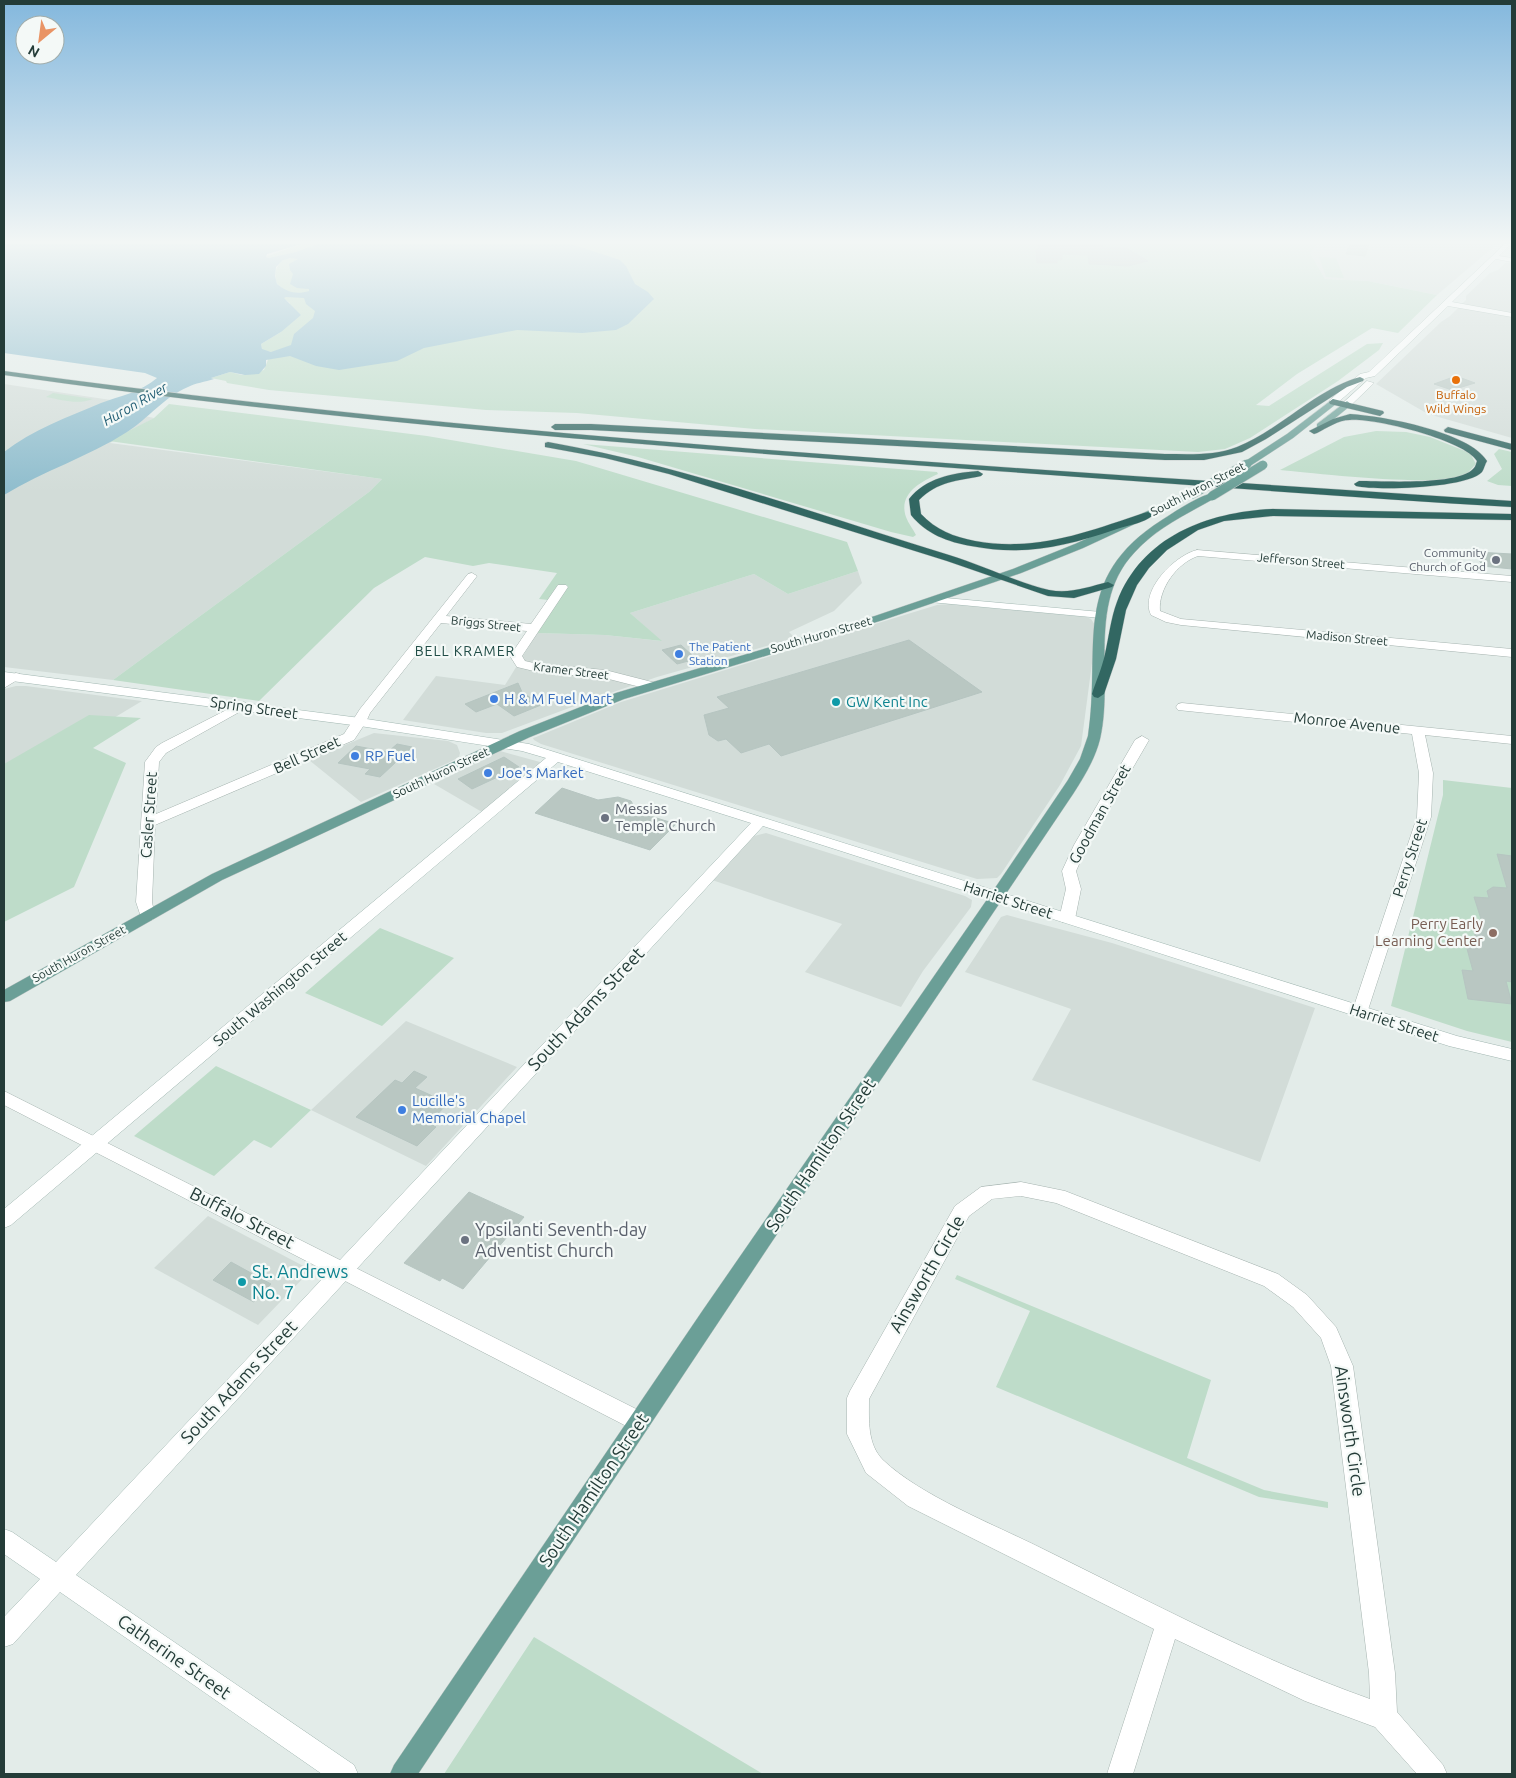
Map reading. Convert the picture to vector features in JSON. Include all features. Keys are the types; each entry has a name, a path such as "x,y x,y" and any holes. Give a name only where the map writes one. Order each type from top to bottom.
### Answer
{"highway":[{"path":"4,365 189,391 542,427 1512,494"},
{"path":"4,373 128,391 351,417 570,437 1512,504"},
{"path":"542,427 591,427 1164,457 1204,457 1230,453 1248,446 1344,385 1360,379"},
{"path":"1333,402 1512,447"},
{"path":"351,417 575,448 638,462 897,542 1035,590 1061,595 1082,594 1108,585"},
{"path":"1314,431 1343,418 1351,417 1369,420 1445,437 1472,450 1482,461 1482,467 1477,473 1455,481 1359,484"},
{"path":"1076,474 1000,473 957,476 943,480 925,489 914,499 914,507 916,515 922,522 942,535 980,546 1020,549 1057,545 1148,515"},
{"path":"1098,694 1110,656 1121,606 1129,587 1142,568 1155,555 1183,535 1204,524 1236,516 1276,513 1512,517"}],"main road":[{"name":"South Huron Street","path":"4,998 217,877 504,743 574,714 652,686 934,600 1080,546 1192,494 1247,464 1290,436 1333,402"},
{"name":"South Huron Street","path":"1172,518 1263,465 1314,431 1347,404"},
{"name":"South Hamilton Street","path":"403,1774 1063,799 1086,760 1093,744 1098,694 1101,615 1108,585 1116,568 1128,552 1146,536 1172,518"}],"street":[{"path":"1372,374 1421,327"},
{"name":"South Huron Street","path":"1333,402 1360,379 1372,374 1374,379 1347,404"},
{"name":"Jefferson Street","path":"1182,622 1170,620 1155,613 1153,607 1154,600 1167,575 1189,554 1196,553 1512,579"},
{"name":"Bell Street","path":"148,823 349,737 360,722 364,712 472,576"},
{"name":"Kramer Street","path":"562,587 516,656 521,664 538,668 605,674 652,686"},
{"path":"934,600 1101,615"},
{"name":"Briggs Street","path":"438,619 534,628"},
{"name":"Madison Street","path":"1182,622 1512,653"},
{"path":"4,684 10,677"},
{"name":"Spring Street","path":"10,677 244,706 504,743"},
{"name":"Casler Street","path":"146,916 144,902 152,762 156,755 167,746 244,706"},
{"name":"Monroe Avenue","path":"1182,707 1512,740"},
{"name":"Perry Street","path":"1360,1012 1424,818 1428,792 1427,766 1417,730"},
{"name":"Goodman Street","path":"1067,918 1074,894 1074,881 1069,872 1072,863 1080,845 1142,740"},
{"name":"Harriet Street","path":"504,743 556,757 760,821 1456,1042 1512,1055"},
{"name":"South Washington Street","path":"4,1220 556,757"},
{"name":"South Adams Street","path":"4,1635 760,821"},
{"name":"Buffalo Street","path":"4,1097 344,1269 640,1422"},
{"name":"Ainsworth Circle","path":"1384,1718 1382,1673 1342,1366 1329,1333 1300,1301 1271,1280 1058,1196 1021,1189 988,1192 962,1210 858,1398 858,1434 874,1466 916,1498 1168,1623 1314,1692 1384,1718 1434,1774"},
{"name":"Catherine Street","path":"4,1540 344,1774"},
{"path":"1120,1774 1168,1623"}],"shaded area":[{"path":"1436,327 1512,327 1512,438 1428,414 1376,384"},
{"path":"4,384 111,400 122,411 154,418 110,443 382,479 369,492 113,680 4,667"},
{"path":"858,571 862,583 834,611 789,632 795,638 657,677 502,733 486,733 403,720 436,676 505,685 537,633 605,635 661,641 630,613 754,574 788,594"},
{"path":"949,604 1086,617 1091,619 1095,625 1096,633 1081,746 1060,785 997,878 977,879 541,744 533,738 621,702 937,605"},
{"path":"16,686 142,701 4,784 4,689"},
{"path":"374,733 448,741 457,745 460,753 459,757 361,802 309,760"},
{"path":"500,751 540,762 540,764 482,812 434,784"},
{"path":"766,833 965,896 972,900 971,907 923,971 901,1007 805,972 842,924 712,880 754,836"},
{"path":"1007,915 1112,943 1315,1008 1260,1162 1032,1080 1071,1009 965,972 1001,917"},
{"path":"406,1021 517,1067 426,1166 311,1110"},
{"path":"208,1216 311,1270 258,1325 154,1268"}],"green space":[{"path":"283,327 1404,327 1398,333 1372,328 1297,374 1256,405 1269,406 1367,344 1383,343 1379,350 1338,381 1250,438 1225,449 1198,452 755,429 577,413 486,410 269,390 227,383 226,381 211,378 230,372 242,375 264,370 271,352 262,350 261,344 281,332"},
{"path":"53,393 93,399 76,402 46,397"},
{"path":"169,404 427,436 576,461 847,542 858,571 788,594 754,574 630,613 662,641 605,635 537,633 557,601 539,599 557,573 489,563 473,566 425,557 374,588 259,701 113,680 369,492 382,479 109,441 154,418"},
{"path":"1376,431 1406,432 1430,437 1470,453 1476,464 1465,475 1452,479 1431,480 1405,480 1280,470 1344,437"},
{"path":"583,444 937,472 938,474 912,490 905,502 906,517 916,535 913,537 638,457"},
{"path":"1499,449 1512,452 1512,486 1498,485 1487,481 1502,469 1494,454"},
{"path":"89,715 141,718 93,748 126,763 74,887 4,922 4,764"},
{"path":"1443,780 1512,788 1512,1042 1467,1031 1391,1006 1443,795"},
{"path":"380,928 454,958 382,1026 305,993"},
{"path":"216,1066 311,1110 271,1148 254,1140 214,1176 134,1136"},
{"path":"957,1275 1211,1380 1187,1458 1264,1490 1328,1502 1328,1508 1259,1497 996,1387 1030,1311 955,1279"},
{"path":"534,1637 763,1774 444,1774"}],"water":[{"name":"Huron River","path":"4,327 287,327 261,344 262,349 271,352 291,345 294,334 302,327 622,327 616,330 582,333 517,330 424,348 397,361 339,370 316,366 290,356 266,360 266,366 259,374 245,375 230,372 179,391 127,432 112,441 4,495 4,452 26,437 51,424 137,390 157,378 145,373 4,353"}],"building":[{"name":"Buffalo Wild Wings","path":"1456,376 1475,383 1452,390 1434,384"},
{"name":"Community Church of God","path":"1476,552 1512,554 1512,569 1482,566"},
{"name":"GW Kent Inc","path":"909,640 982,692 781,756 769,744 741,753 726,739 718,741 709,735 704,715 729,708 717,697"},
{"name":"The Patient Station","path":"681,645 696,659 677,664 662,650"},
{"path":"518,683 522,692 541,705 514,716 497,704 476,712 465,704"},
{"name":"RP Fuel","path":"397,744 412,747 380,777 365,774 370,769 338,763 356,746 388,752"},
{"name":"Joe's Market","path":"504,757 519,767 472,789 458,779"},
{"name":"Messias Temple Church","path":"562,788 598,800 618,797 631,801 637,812 676,824 650,850 535,813"},
{"name":"Perry Early Learning Center","path":"1497,854 1512,856 1512,982 1506,981 1512,1004 1468,999 1462,970 1473,971 1466,945 1478,946 1471,920 1482,922 1474,897 1489,898 1487,891 1493,887 1507,888"},
{"name":"Lucille's Memorial Chapel","path":"414,1071 427,1077 415,1088 448,1103 429,1123 436,1127 417,1146 356,1117 395,1080 402,1083"},
{"name":"Ypsilanti Seventh-day Adventist Church","path":"469,1192 524,1217 463,1289 442,1278 440,1281 404,1263"},
{"name":"St. Andrews No. 7","path":"231,1262 271,1284 254,1302 213,1280"}],"place":[{"name":"Buffalo Wild Wings","path":"1456,380"},
{"name":"Community Church of God","path":"1496,560"},
{"name":"The Patient Station","path":"679,654"},
{"name":"H & M Fuel Mart","path":"494,699"},
{"name":"GW Kent Inc","path":"836,702"},
{"name":"RP Fuel","path":"355,756"},
{"name":"Joe's Market","path":"488,773"},
{"name":"Messias Temple Church","path":"605,818"},
{"name":"Perry Early Learning Center","path":"1493,933"},
{"name":"Lucille's Memorial Chapel","path":"402,1110"},
{"name":"Ypsilanti Seventh-day Adventist Church","path":"465,1240"},
{"name":"St. Andrews No. 7","path":"242,1282"}],"district":[{"name":"BELL KRAMER","path":"465,651"}]}
